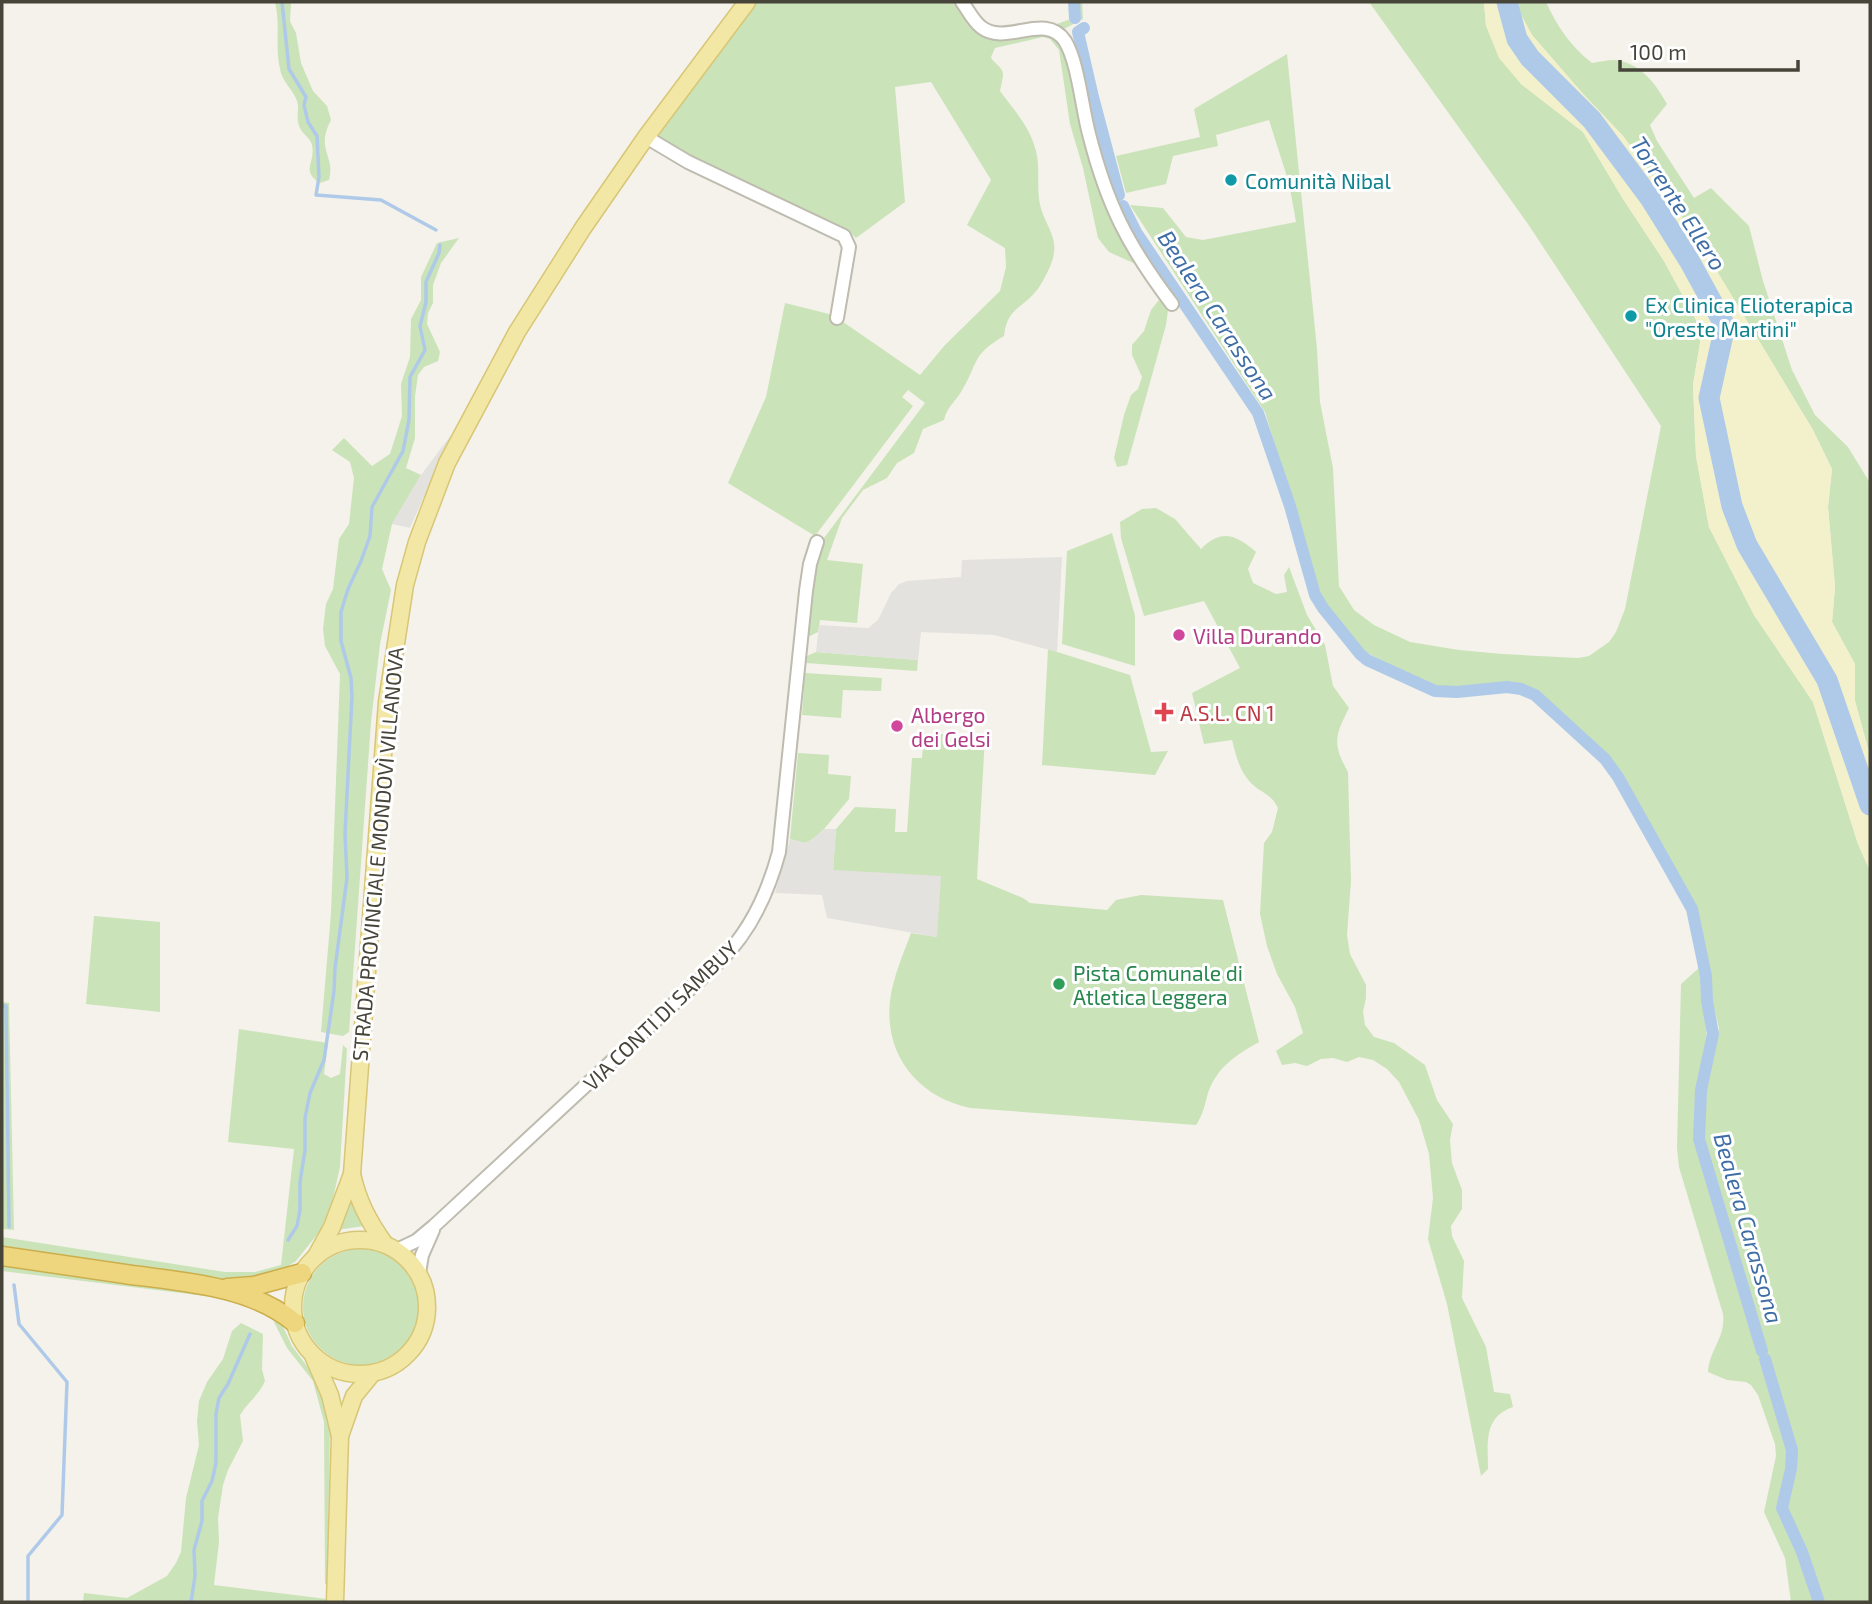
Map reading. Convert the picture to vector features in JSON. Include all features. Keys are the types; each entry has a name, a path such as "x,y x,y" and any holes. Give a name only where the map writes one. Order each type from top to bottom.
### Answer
{"highway":[{"path":"2,1256 215,1288 256,1301 281,1312 295,1323"},
{"path":"215,1288 254,1286 302,1273"}],"main road":[{"name":"STRADA PROVINCIALE MONDOVÌ VILLANOVA","path":"316,1256 332,1227 352,1174 387,702 405,585 417,542 447,463 517,332 583,228 646,137 747,2"},
{"name":"STRADA PROVINCIALE MONDOVÌ VILLANOVA","path":"352,1174 366,1217 391,1247"},
{"path":"313,1356 344,1373 372,1374 387,1369 406,1356 421,1337 426,1323 428,1298 419,1273 391,1247 364,1239 345,1241 316,1256 302,1273 294,1292 295,1323 300,1338 324,1378 340,1436 335,1602"},
{"path":"340,1436 354,1396 372,1374"}],"street":[{"path":"962,2 979,26 988,31 1001,33 1047,29 1058,32 1064,40 1071,55 1089,133 1110,203 1129,243 1172,304"},
{"path":"646,137 730,184 844,236 849,247 837,318"},
{"name":"VIA CONTI DI SAMBUY","path":"391,1247 416,1241 434,1226 720,961 752,921 772,878 781,840 806,591 817,542"},
{"name":"VIA CONTI DI SAMBUY","path":"419,1273 422,1255 434,1226"}],"green space":[{"path":"275,2 291,4 290,21 296,33 301,63 313,91 327,106 331,120 325,139 330,165 329,180 320,183 311,174 312,145 301,130 297,101 281,73"},
{"path":"757,2 957,2 973,25 1051,34 1063,47 1105,203 1124,243 1140,266 1109,252 1098,238 1083,168 1070,124 1059,50 1050,39 1043,37 995,48 991,57 1003,72 1000,91 1026,126 1036,151 1039,199 1054,241 1053,259 1038,288 1008,320 1004,336 980,355 944,420 923,429 914,453 897,463 887,478 863,490 842,518 827,560 863,564 857,623 820,620 818,632 806,638 811,584 821,542 925,403 908,390 902,397 913,406 815,536 728,483 766,397 785,303 833,315 920,375 945,345 1000,291 1006,267 1005,248 967,225 991,180 931,82 895,87 905,202 856,238 851,233 728,177 657,137"},
{"path":"1069,2 1082,2 1083,19 1062,30 1054,25 1071,19"},
{"path":"1369,2 1484,2 1486,26 1521,84 1583,132 1664,261 1702,331 1693,385 1696,456 1709,527 1754,615 1813,702 1858,844 1870,871 1870,1602 1822,1602 1805,1552 1786,1510 1795,1447 1703,1138 1706,1090 1719,1028 1711,996 1711,977 1698,912 1691,897 1617,768 1600,748 1542,695 1527,687 1513,684 1463,688 1437,686 1418,680 1362,650 1318,591 1265,412 1130,205 1163,208 1186,237 1203,240 1296,222 1289,183 1269,120 1216,135 1218,146 1173,156 1166,184 1126,193 1116,156 1200,137 1194,109 1287,54 1320,402 1333,468 1339,586 1354,610 1374,625 1410,642 1459,650 1578,658 1589,656 1609,642 1625,609 1661,426 1528,224"},
{"path":"1518,2 1546,2 1565,36 1592,63 1614,60 1632,65 1646,75 1658,89 1667,104 1650,125 1657,141 1694,198 1711,188 1749,226 1763,281 1792,370 1815,415 1848,447 1870,483 1870,756 1855,701 1855,664 1832,622 1835,587 1828,507 1832,469 1813,430 1695,235 1623,136 1532,35 1519,11"},
{"path":"459,238 441,263 433,285 433,303 428,313 427,324 440,352 438,361 424,367 418,375 415,438 406,468 421,475 392,524 382,569 391,590 380,644 371,722 349,1032 343,1036 321,1032 331,913 340,674 325,646 323,629 326,604 333,589 339,539 349,524 354,478 350,462 332,450 344,438 372,466 390,454 402,416 401,384 410,357 411,319 421,300 421,277 437,243"},
{"path":"1162,296 1168,310 1166,325 1127,465 1117,467 1114,458 1124,415 1131,395 1138,389 1142,377 1132,355 1132,345 1144,331 1151,310"},
{"path":"1156,508 1175,519 1201,549 1222,536 1235,538 1248,546 1256,552 1248,569 1253,583 1276,594 1287,592 1284,575 1289,567 1307,615 1325,645 1333,686 1349,708 1337,740 1339,754 1348,772 1351,881 1347,935 1350,954 1366,985 1363,1012 1365,1025 1374,1037 1394,1043 1425,1065 1437,1100 1453,1124 1450,1140 1452,1163 1462,1190 1462,1209 1451,1226 1452,1236 1464,1261 1462,1298 1486,1347 1494,1392 1510,1394 1513,1407 1496,1417 1492,1424 1488,1441 1488,1469 1481,1476 1447,1304 1428,1239 1433,1198 1429,1154 1419,1120 1399,1082 1387,1069 1373,1060 1359,1057 1347,1062 1333,1058 1321,1059 1307,1066 1295,1063 1282,1065 1276,1051 1303,1033 1295,1007 1277,974 1260,914 1264,843 1272,832 1278,808 1272,799 1246,777 1238,762 1232,740 1204,744 1192,693 1240,668 1204,601 1144,616 1121,538 1120,522 1142,509"},
{"path":"1112,533 1135,616 1135,666 1062,644 1067,551"},
{"path":"1048,649 1130,675 1151,752 1168,751 1155,775 1042,765"},
{"path":"816,652 918,660 917,671 806,663 807,656"},
{"path":"805,673 882,678 881,691 843,690 841,718 802,715"},
{"name":"Pista Comunale di Atletica Leggera","path":"924,733 985,737 977,879 1030,903 1107,910 1116,900 1141,895 1223,900 1259,1042 1222,1069 1212,1084 1196,1125 970,1108 935,1094 920,1084 908,1071 893,1039 890,1021 891,992 911,933 937,937 833,870 836,829 855,807 896,809 895,832 907,832 912,758 922,758"},
{"path":"798,753 829,755 828,774 851,776 849,799 824,829 805,843 790,839"},
{"path":"94,916 160,922 160,1012 86,1004"},
{"path":"1700,967 1707,1040 1696,1090 1696,1145 1788,1449 1780,1509 1800,1553 1817,1602 1791,1602 1785,1558 1764,1512 1776,1456 1775,1444 1758,1395 1746,1382 1727,1380 1708,1372 1722,1330 1723,1314 1679,1167 1677,1148 1681,984"},
{"path":"2,1002 9,1003 14,1230 3,1229"},
{"path":"239,1029 328,1043 324,1074 331,1078 340,1074 343,1045 347,1049 340,1167 332,1203 320,1231 296,1261 267,1277 224,1279 2,1247 2,1237 225,1272 255,1272 281,1265 294,1149 228,1142"},
{"path":"351,1192 364,1226 337,1230"},
{"path":"361,1249 383,1253 402,1266 415,1285 419,1307 415,1329 402,1348 383,1361 361,1365 339,1361 320,1348 307,1329 303,1307 307,1285 320,1266 339,1253"},
{"path":"2,1263 204,1292 232,1298 280,1320 292,1346 318,1381 330,1430 327,1585 324,1422 313,1381 287,1348 273,1320 255,1309 213,1297 2,1271"},
{"path":"241,1323 263,1334 262,1369 265,1381 240,1415 243,1441 223,1485 214,1585 327,1599 326,1602 83,1602 84,1593 127,1598 167,1576 176,1563 181,1552 186,1498 199,1445 199,1401 207,1382 223,1359 232,1331"}],"sand":[{"path":"1484,2 1518,2 1519,11 1532,35 1623,136 1695,235 1813,430 1832,470 1828,507 1835,587 1832,622 1855,664 1855,701 1870,756 1870,871 1858,844 1813,702 1754,615 1709,527 1696,456 1693,385 1702,331 1664,261 1583,132 1521,84 1499,58 1486,26"}],"shaded area":[{"path":"451,435 410,528 392,524 421,475"},
{"path":"1062,557 1057,652 994,635 921,632 918,660 816,652 819,625 868,628 878,620 891,593 899,584 961,577 962,560"},
{"path":"824,829 836,829 833,870 941,876 937,937 827,918 822,895 775,893 790,839 805,843"}],"waterway":[{"path":"282,2 289,69 306,97 304,105 308,122 317,136 319,177 316,195 381,200 436,230"},
{"name":"Bealera Carassona","path":"1074,2 1075,18"},
{"name":"Torrente Ellero","path":"1507,2 1517,39 1530,58 1592,120 1650,198 1690,262 1725,326 1709,398 1732,506 1747,545 1827,680 1870,805"},
{"path":"1084,28 1078,32 1119,195"},
{"name":"Bealera Carassona","path":"1123,206 1136,232 1258,413 1290,506 1315,595 1360,654 1367,660 1435,691 1457,692 1507,687 1535,695 1605,759 1618,777 1692,909 1706,976 1713,1034 1701,1090 1699,1139 1762,1351"},
{"path":"288,1240 297,1226 300,1210 305,1118 310,1093 324,1060 347,878 345,833 352,697 351,678 341,641 341,612 370,536 372,507 403,451 409,420 410,377 425,350 420,326 426,302 426,282 440,245"},
{"path":"2,1006 6,1006 9,1227"},
{"path":"14,1285 19,1324 67,1382 62,1515 28,1556 28,1602"},
{"path":"191,1602 195,1576 194,1550 202,1521 202,1501 212,1481 216,1463 216,1414 219,1398 250,1334"},
{"name":"Bealera Carassona","path":"1765,1359 1792,1450 1791,1469 1782,1508 1802,1552 1819,1602"}],"place":[{"name":"Comunità Nibal","path":"1231,180"},
{"name":"Ex Clinica Elioterapica \"Oreste Martini\"","path":"1631,316"},
{"name":"Villa Durando","path":"1179,635"},
{"name":"A.S.L. CN 1","path":"1164,712"},
{"name":"Albergo dei Gelsi","path":"897,726"},
{"name":"Pista Comunale di Atletica Leggera","path":"1059,984"}]}
